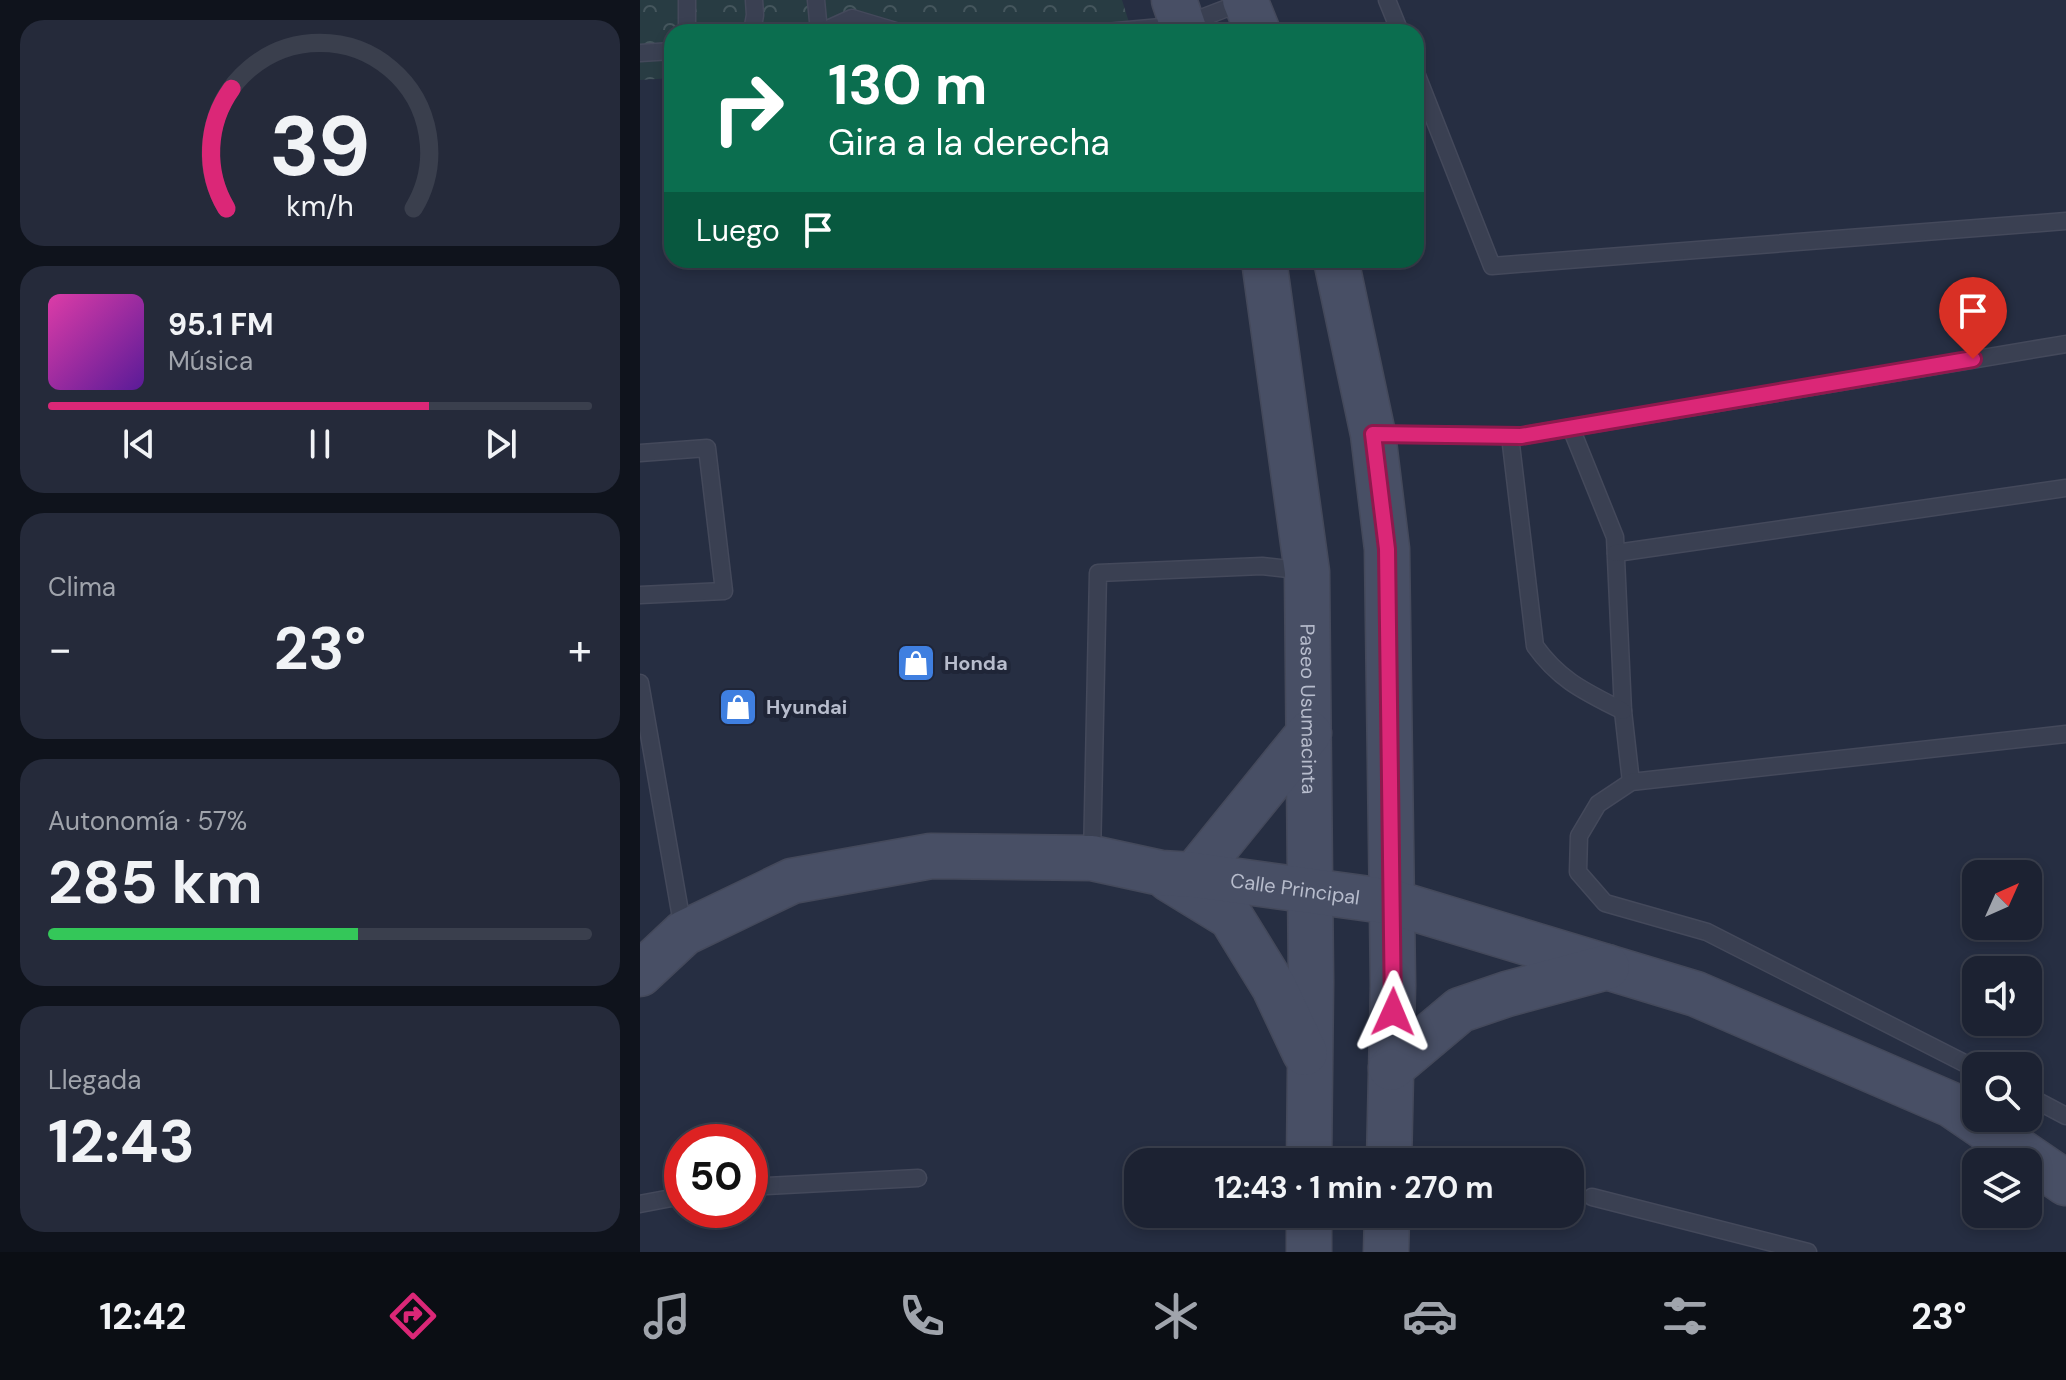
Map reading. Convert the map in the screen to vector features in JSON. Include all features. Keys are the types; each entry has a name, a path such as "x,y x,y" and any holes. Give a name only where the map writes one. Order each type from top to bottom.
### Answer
{"main road":[{"name":"Paseo Usumacinta","path":"1265,268 1307,572 1311,892 1309,1148"},
{"path":"1338,268 1373,434 1387,549 1392,902 1389,1148"},
{"path":"1309,733 1177,874 1231,917 1274,987 1310,1065"},
{"name":"Calle Principal","path":"640,974 684,933 792,881 931,856 1092,858 1177,874 1392,902 1696,994 1952,1105 2066,1183"},
{"path":"1391,1068 1460,1010 1607,967"},
{"path":"1309,1228 1309,1252"},
{"path":"1386,1252 1387,1228"}],"lane":[{"path":"687,0 687,24"},
{"path":"753,24 754,0"},
{"path":"816,0 819,24"},
{"path":"1387,0 1397,24"},
{"path":"1152,24 1249,11"},
{"path":"838,24 852,18 872,24"},
{"path":"640,53 664,52"},
{"path":"1424,93 1492,266 2066,221"},
{"path":"1373,434 1510,436 2066,344"},
{"path":"1571,428 1615,537 1623,711 1631,782"},
{"path":"1510,436 1535,646 1550,666 1570,684 1623,711"},
{"path":"640,453 707,448 724,591 640,595"},
{"path":"1616,553 2066,488"},
{"path":"1092,858 1098,573 1262,566 1307,572"},
{"path":"640,683 684,933"},
{"path":"1962,1062 1707,932 1605,903 1578,872 1579,836 1598,804 1631,782 2066,734"},
{"path":"2042,1103 2066,1116"},
{"path":"768,1186 918,1178"},
{"path":"1592,1197 1808,1252"},
{"path":"640,1204 664,1199"}],"green space":[{"path":"640,0 1122,0 1130,24 664,24 664,78 640,80"}],"place":[{"name":"Honda","path":"916,663"},
{"name":"Hyundai","path":"738,707"}],"route":[{"path":"1393,1012 1387,549 1373,434 1521,436 1973,359"}]}
